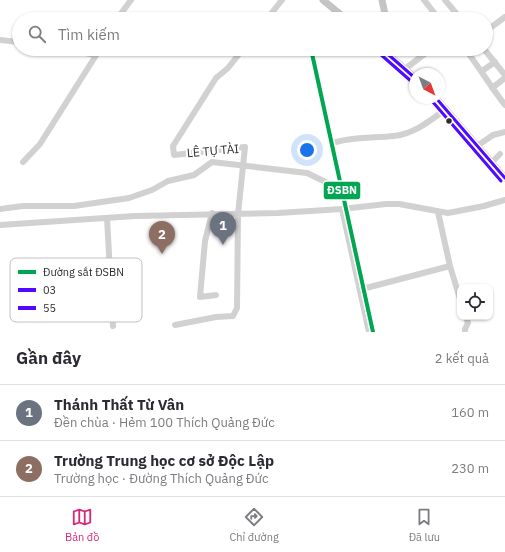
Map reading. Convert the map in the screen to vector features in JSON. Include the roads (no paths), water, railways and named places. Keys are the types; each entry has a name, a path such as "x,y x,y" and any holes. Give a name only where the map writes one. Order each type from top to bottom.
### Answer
{"main road":[{"path":"323,0 338,12"},
{"path":"382,0 385,12"},
{"path":"393,56 409,72"},
{"path":"441,104 505,178"}],"street":[{"path":"122,12 131,0"},
{"path":"273,12 282,0"},
{"path":"444,0 453,12"},
{"path":"427,1 433,12"},
{"path":"493,26 505,17"},
{"path":"0,40 12,41"},
{"path":"23,162 40,144 95,56"},
{"name":"LÊ TỰ TÀI","path":"175,325 216,317 233,316 237,308 238,214 245,147 174,155 172,146 216,78 228,68 237,56"},
{"path":"406,69 422,56"},
{"path":"470,56 482,71 485,80 505,105"},
{"path":"489,56 505,76 492,88"},
{"path":"482,71 494,62"},
{"path":"336,142 374,136 395,136 415,129 446,109"},
{"path":"478,146 493,134 505,132"},
{"path":"491,163 500,154"},
{"path":"0,209 23,206 74,206 129,198 152,190 168,181 194,174 212,162 307,173 336,187"},
{"path":"0,225 120,217 212,213 278,213 399,204 448,213 463,211 505,200"},
{"path":"342,209 369,332"},
{"path":"438,212 450,266 457,289"},
{"path":"212,213 205,241 200,297 216,295"},
{"path":"107,218 109,258"},
{"path":"366,288 450,266"},
{"path":"465,332 468,323 467,320"},
{"path":"113,322 113,326"}],"rail line":[{"name":"ĐSBN","path":"313,56 373,332"}],"place":[{"name":"Thánh Thất Từ Vân","path":"223,245"},
{"name":"Trường Trung học cơ sở Độc Lập","path":"162,254"}]}
